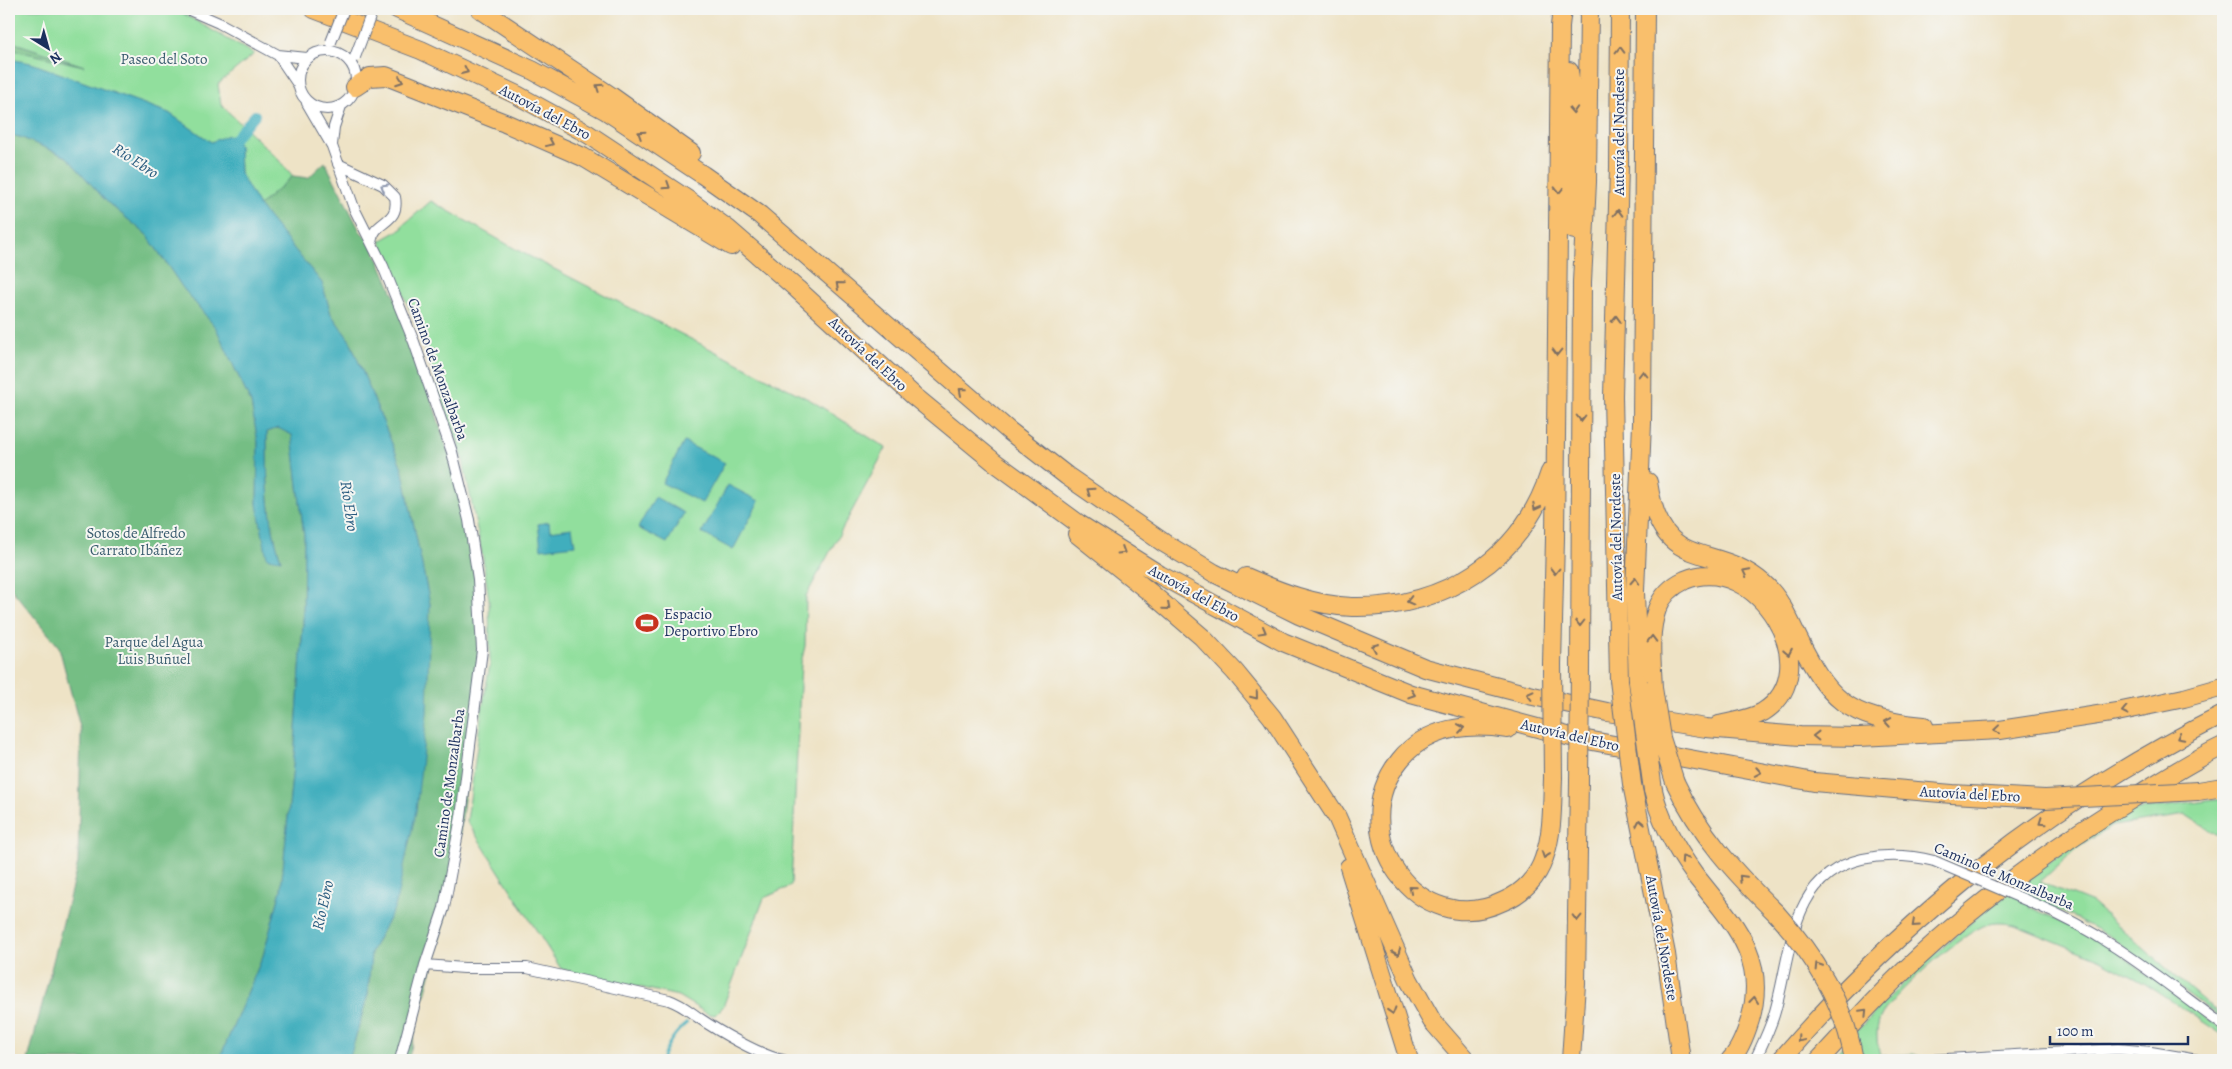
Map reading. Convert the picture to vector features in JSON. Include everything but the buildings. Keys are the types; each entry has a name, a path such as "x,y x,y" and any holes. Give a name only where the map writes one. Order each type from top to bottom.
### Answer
{"highway":[{"name":"Autovía del Ebro","path":"314,9 421,50 517,95 588,134 688,200 728,229 797,288 914,396 993,461 1079,524 1160,575 1283,642 1411,694 1571,737 1814,782 1952,794 2045,799 2198,791 2223,787"},
{"name":"Autovía del Ebro","path":"397,9 532,70 605,110 760,215 1008,430 1067,476 1164,543 1223,577 1299,615 1425,668 1570,704 1706,728 1800,736 1859,737 1953,733 2022,727 2117,712 2184,698 2223,687"},
{"path":"480,9 611,96 710,167 746,198 760,215"},
{"path":"1564,9 1574,112 1574,258 1582,282"},
{"path":"1564,9 1560,26 1552,664 1553,778 1550,837 1544,859 1533,878 1510,898 1493,906 1465,910 1443,906 1426,899 1412,889 1399,876 1389,861 1382,844 1378,824 1379,804 1384,786 1394,767 1409,750 1426,738 1444,730 1466,727 1500,728 1590,745 1710,764"},
{"name":"Autovía del Nordeste","path":"1571,1060 1576,984 1582,282 1588,182 1588,9"},
{"name":"Autovía del Nordeste","path":"1620,9 1617,297 1613,396 1619,680 1632,784 1666,954 1681,1060"},
{"path":"1645,9 1642,423 1635,591 1646,685 1675,782 1688,810 1708,840 1737,874 1776,913 1808,951 1826,979 1842,1015 1854,1060"},
{"path":"355,87 374,76 386,76 583,158 722,239 864,351"},
{"path":"1617,297 1636,208 1643,140"},
{"path":"914,396 989,465 1152,594 1208,643 1236,672 1272,717 1337,817 1409,980 1432,1021 1466,1060"},
{"path":"1642,423 1651,504 1657,520 1665,533 1674,542 1689,551 1735,566 1751,574 1765,585 1777,598 1816,672 1826,687 1849,707 1863,715 1883,721 1942,728 1953,733"},
{"path":"1130,519 1226,568 1276,589 1325,603 1350,607 1394,604 1426,597 1448,588 1475,573 1496,558 1515,539 1531,517 1544,493 1556,453"},
{"path":"1706,728 1757,715 1771,706 1785,686 1789,669 1786,643 1769,609 1752,591 1733,580 1710,576 1689,579 1667,592 1658,607 1653,626 1646,685 1644,737 1653,790 1661,816 1678,849 1695,874 1730,916 1750,954 1754,970 1753,1010 1748,1028 1734,1056 1730,1060"},
{"path":"1781,1060 1819,1017 1871,964 1934,906 1993,858 2060,809 2102,782 2223,715"},
{"path":"1819,1060 1904,970 1947,932 2044,855 2097,820 2223,746"},
{"path":"1315,782 1346,858 1409,1060"}],"street":[{"path":"187,9 219,22 278,55 307,58 324,51 331,42 344,9"},
{"path":"278,55 297,83 301,96 307,103 324,110 341,106 350,98 355,87 354,63 373,9"},
{"path":"324,51 342,55 354,63"},
{"path":"297,83 299,70 307,58"},
{"name":"Camino de Monzalbarba","path":"307,103 332,146 348,195 387,274 411,333 443,425 469,520 478,579 482,650 461,817 444,908 425,966 400,1060"},
{"path":"332,146 334,127 341,106"},
{"path":"338,164 383,185 392,192 396,203 395,213 390,220 382,224 373,234 371,242"},
{"path":"359,217 367,222 382,224"},
{"name":"Camino de Monzalbarba","path":"1754,1060 1774,1014 1797,918 1817,885 1838,867 1874,857 1918,857 1934,861 2071,920 2112,943 2223,1025"},
{"path":"425,966 527,968 670,1000 766,1056 783,1060"},
{"path":"1930,1060 2118,1049 2198,1060"}],"green space":[{"name":"Paseo del Soto","path":"9,9 175,9 254,54 218,84 221,105 275,156 293,176 259,206 240,173 239,145 211,142 169,113 31,63 9,59"},
{"path":"9,41 84,66 9,49"},
{"name":"Sotos de Alfredo Carrato Ibáñez","path":"9,135 20,137 67,157 107,202 147,235 183,288 216,328 251,403 258,442 257,504 281,560 270,513 267,432 278,428 292,434 304,536 303,625 295,745 281,890 263,956 219,1060 28,1060 78,863 81,731 59,647 9,586"},
{"path":"325,162 360,231 371,242 414,342 469,520 482,650 454,883 408,1060 349,1060 368,994 371,952 395,907 430,604 402,468 350,341 331,314 322,283 259,206 293,176 308,178"},
{"name":"Espacio Deportivo Ebro","path":"431,201 519,251 812,401 886,448 806,596 805,646 801,663 791,886 764,898 723,1007 715,1015 708,1014 678,996 561,969 467,821 490,664 489,600 483,559 462,455 414,319 380,241 403,228 402,226"},
{"path":"2223,799 2223,839 2186,815 2112,826 2077,848 2040,882 2092,903 2223,1020 2111,937 2037,901 2029,907 2068,924 2106,944 2223,1030 2223,1035 2144,983 2101,960 2015,925 1996,923 1978,929 1947,950 1912,980 1886,1008 1880,1018 1877,1027 1877,1037 1880,1056 1913,1054 1922,1057 1909,1060 1830,1060 1881,1005 1924,964 1976,918 2046,864 2127,811"}],"water":[{"name":"Río Ebro","path":"9,59 31,63 169,113 211,142 228,135 239,145 240,173 259,206 322,283 331,314 350,341 402,468 430,604 427,713 416,811 395,907 371,952 368,994 349,1060 219,1060 263,956 281,890 295,745 303,625 304,536 292,435 278,428 267,432 270,513 281,560 267,558 257,504 258,442 251,403 216,328 183,288 147,235 107,202 67,157 20,137 9,135"},
{"path":"684,442 725,463 702,503 662,483"},
{"path":"728,485 759,501 733,550 702,533"},
{"path":"655,497 684,513 667,543 638,528"},
{"path":"549,522 550,531 572,528 575,545 541,549 538,524"}],"waterway":[{"path":"233,140 255,115"},
{"path":"662,1060 672,1039 687,1023"}],"place":[{"name":"Espacio Deportivo Ebro","path":"647,623"}],"park label":[{"name":"Parque del Agua Luis Buñuel","path":"154,650"}]}
